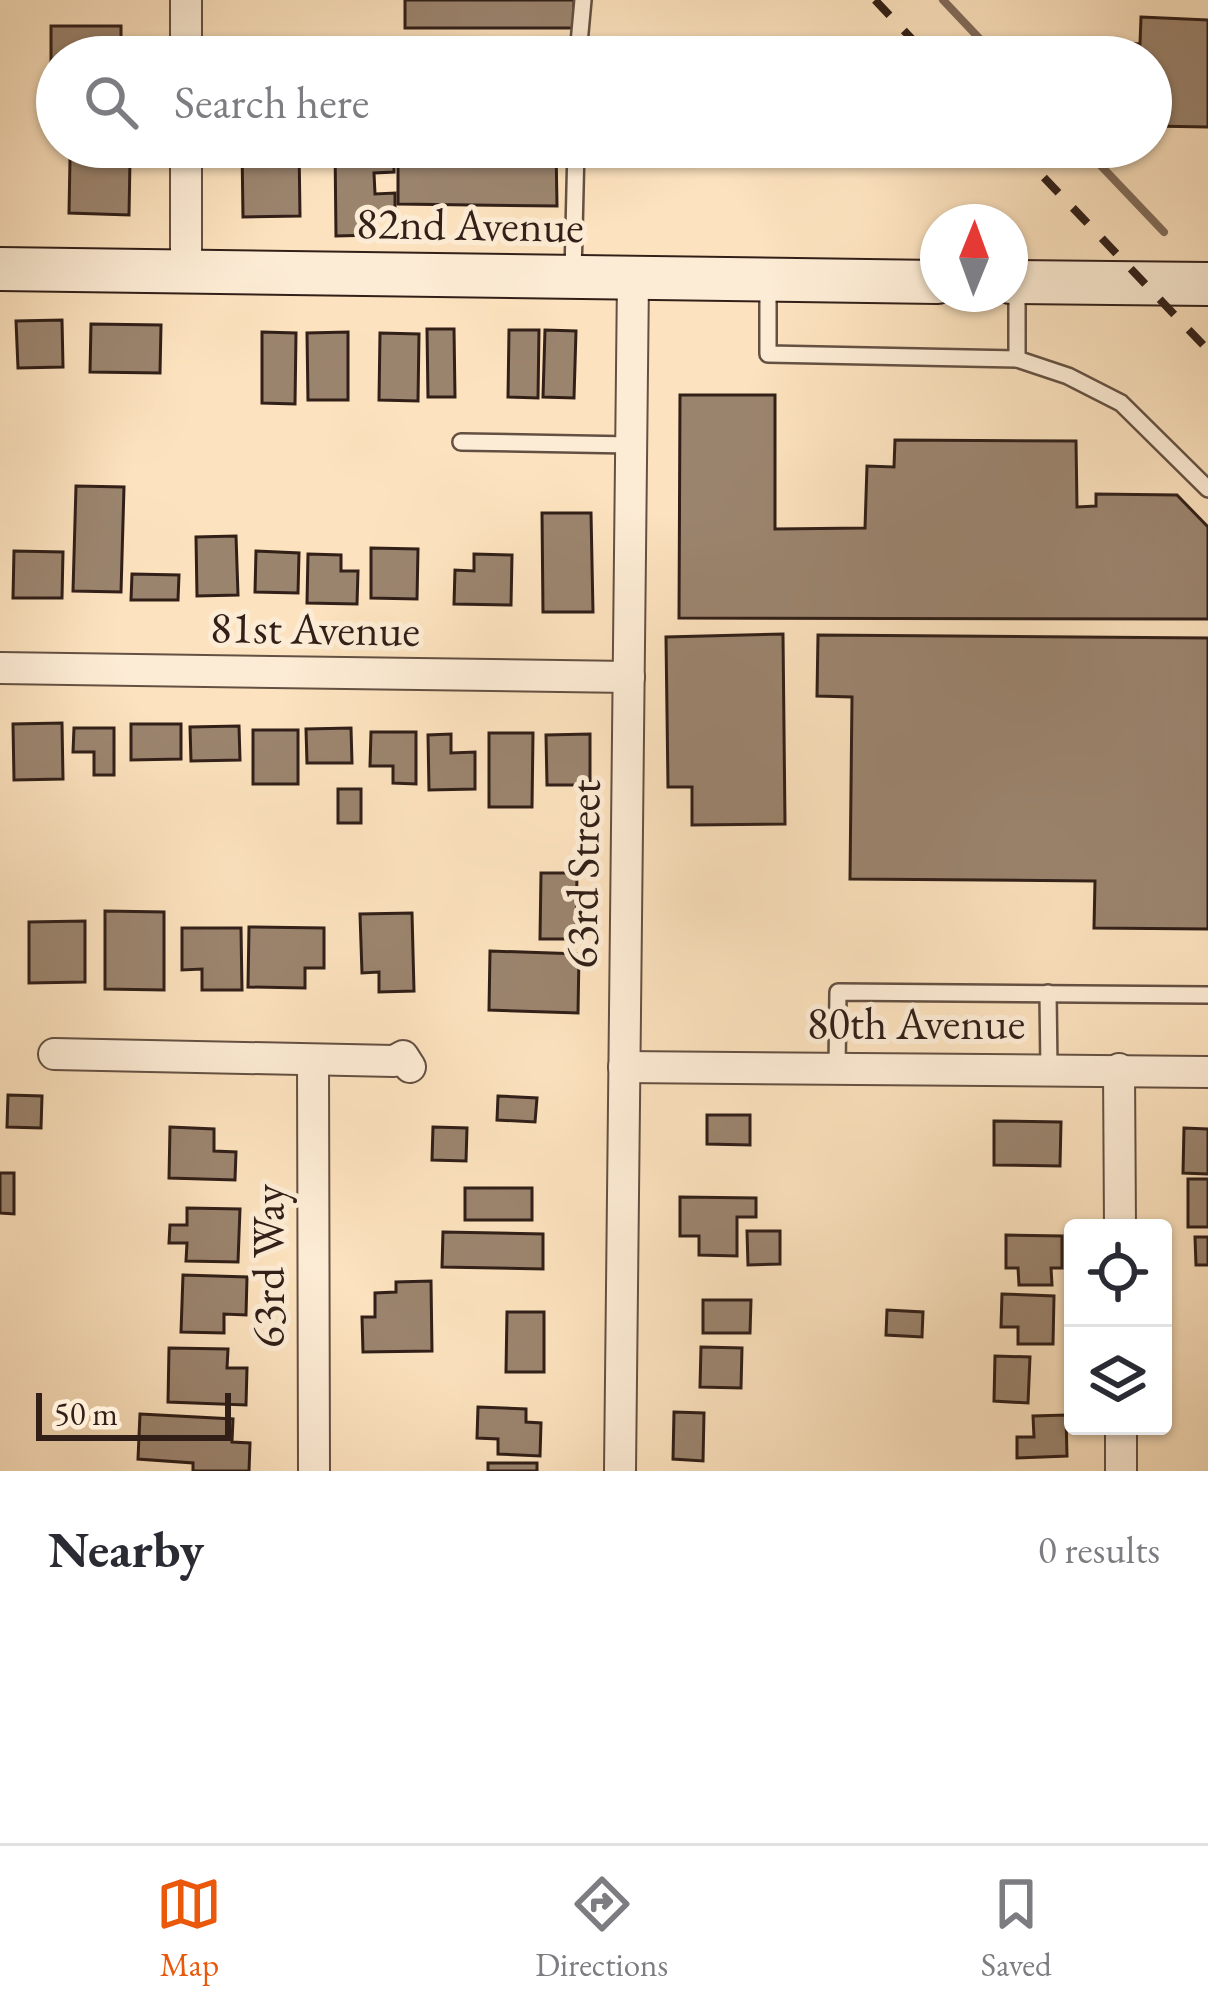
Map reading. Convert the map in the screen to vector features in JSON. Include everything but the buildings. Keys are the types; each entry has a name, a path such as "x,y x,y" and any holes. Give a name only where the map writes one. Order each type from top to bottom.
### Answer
{"street":[{"path":"186,0 186,36"},
{"path":"185,272 186,168"},
{"name":"82nd Avenue","path":"0,268 920,282"},
{"name":"63rd Street","path":"620,1471 633,278"},
{"path":"1028,282 1208,284"},
{"name":"81st Avenue","path":"0,668 629,677"},
{"path":"54,1054 394,1061 403,1057 410,1067"},
{"name":"63rd Way","path":"313,1060 314,1471"},
{"name":"80th Avenue","path":"624,1067 1208,1072"},
{"path":"1119,1070 1120,1219"},
{"path":"1121,1435 1121,1471"}],"lane":[{"path":"580,36 583,0"},
{"path":"573,277 576,168"},
{"path":"768,280 768,354 1017,359 1068,376 1121,403 1208,489"},
{"path":"1015,312 1017,359"},
{"path":"461,442 632,446"},
{"path":"837,1068 838,992 1208,995"},
{"path":"1048,993 1049,1069"}],"waterway":[{"path":"943,0 977,36"},
{"path":"1103,168 1164,232"}],"railway":[{"path":"875,0 909,36"},
{"path":"1035,168 1208,350"}]}
